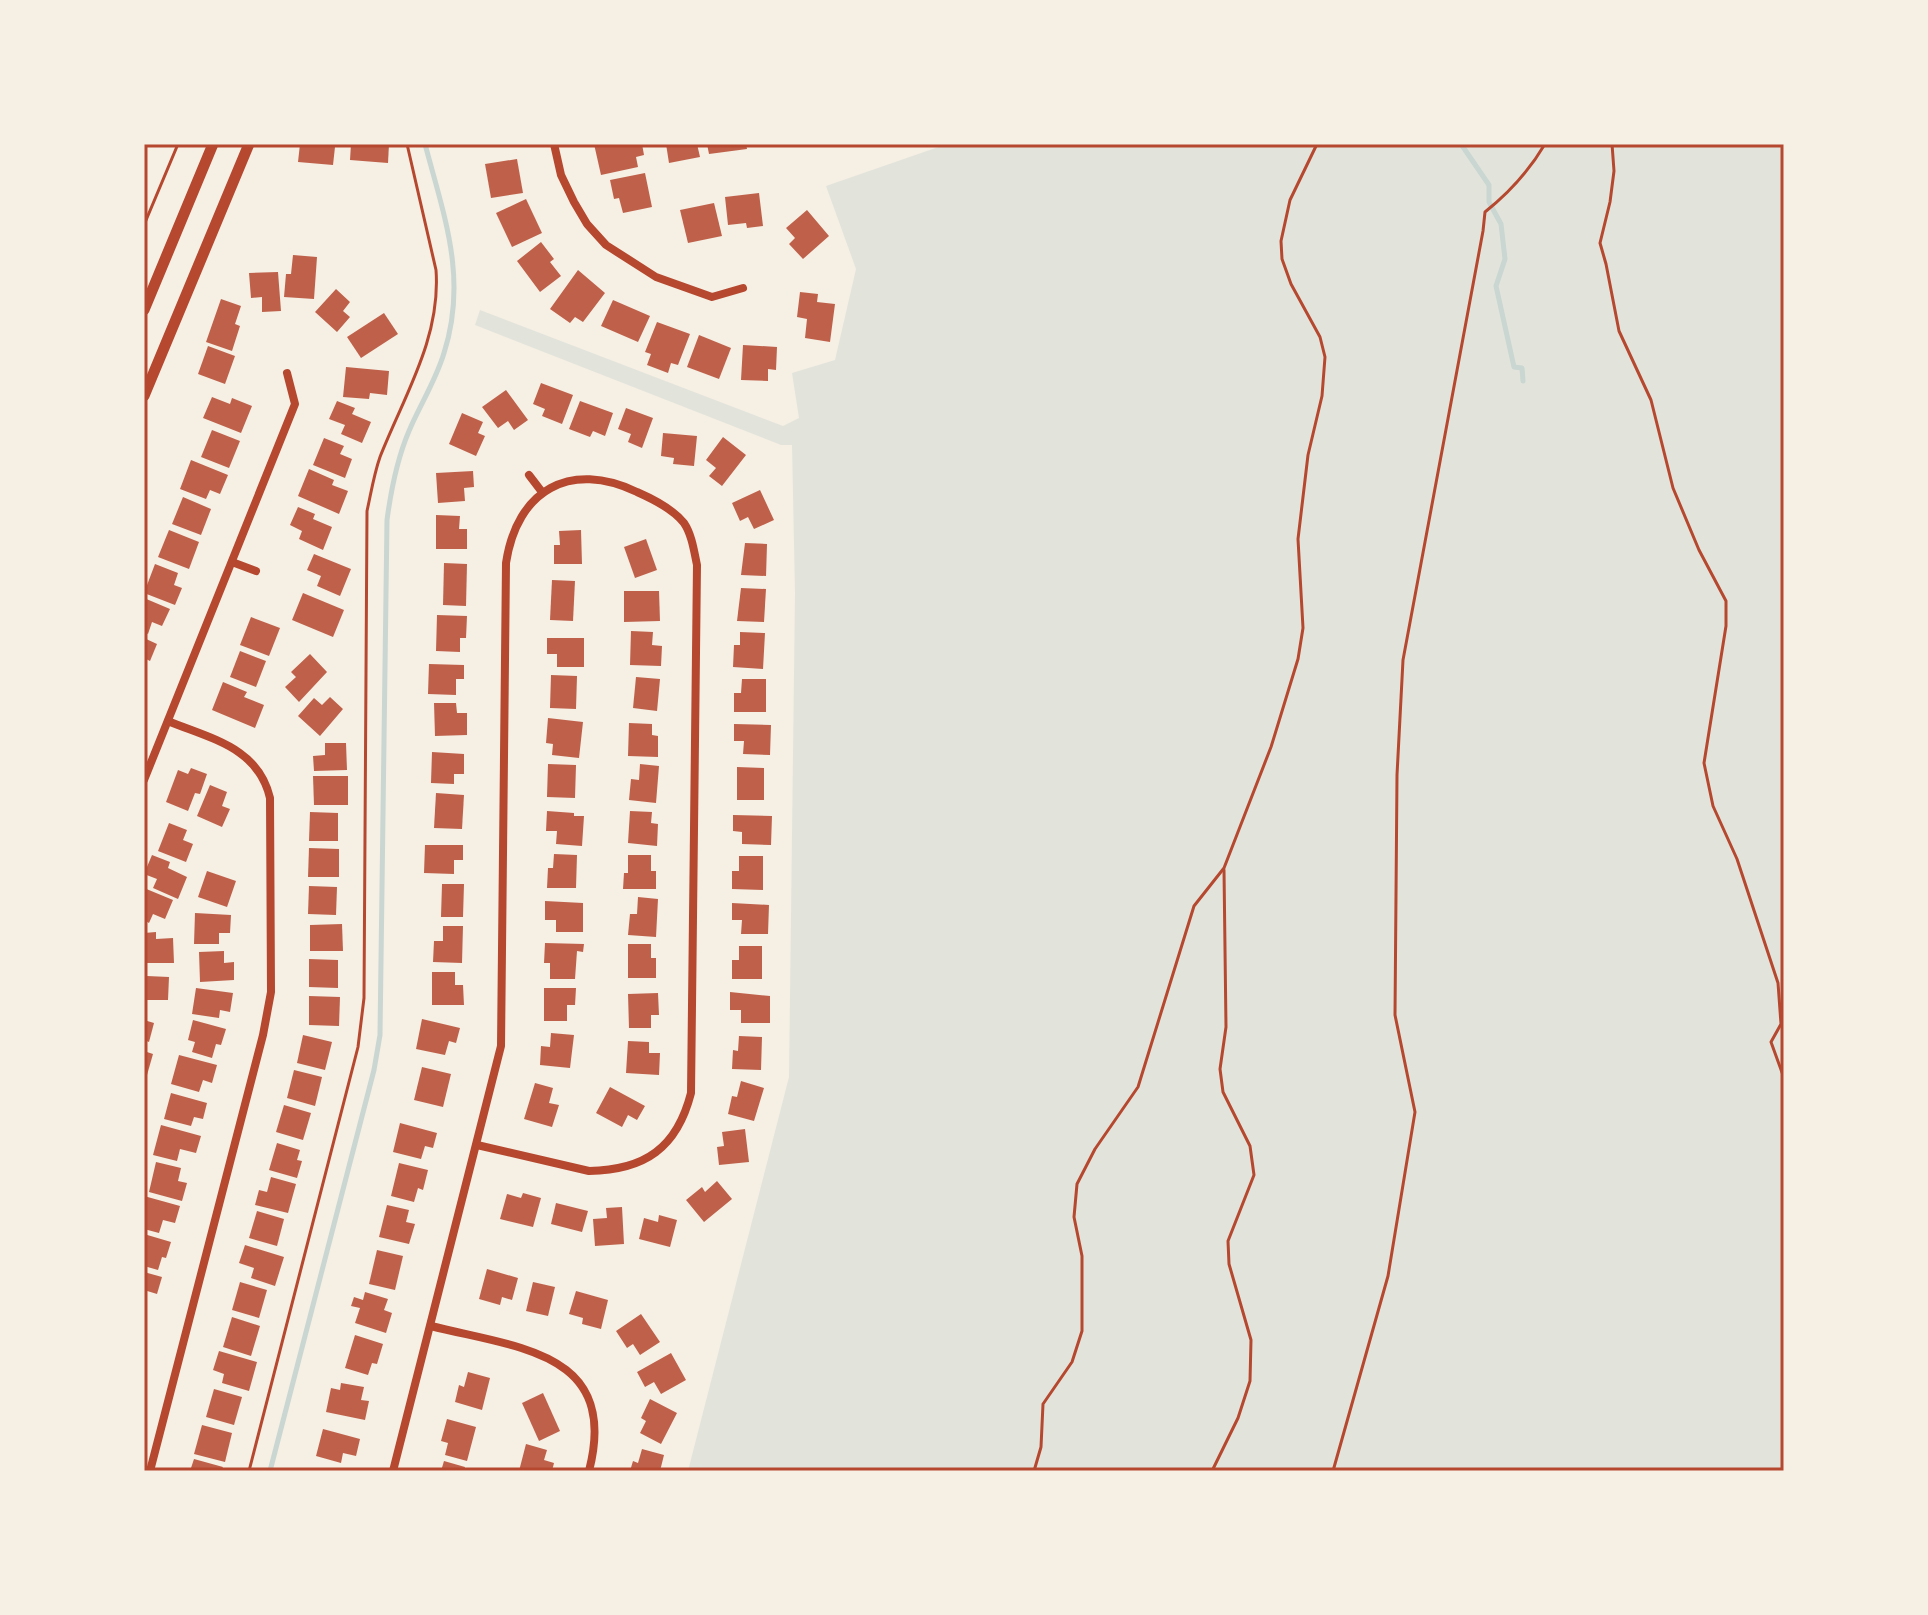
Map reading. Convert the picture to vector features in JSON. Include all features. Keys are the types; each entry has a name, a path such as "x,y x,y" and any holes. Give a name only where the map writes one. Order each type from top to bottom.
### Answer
{"main road":[{"path":"144,310 213,144"},
{"path":"144,396 249,144"}],"street":[{"path":"554,144 561,175 574,202 587,224 606,245 656,277 712,297 743,288"},
{"path":"144,780 295,404 287,373"},
{"path":"529,475 542,492"},
{"path":"393,1471 501,1046 506,563 516,522 542,492 564,483 593,478 612,482 650,498 684,524 693,544 698,591 691,1093 679,1128 652,1157 619,1168 589,1171 477,1145"},
{"path":"684,524 693,519"},
{"path":"232,562 256,571"},
{"path":"150,1471 263,1035 271,976 270,798 266,783 247,756 168,721"},
{"path":"652,1157 660,1167"},
{"path":"431,1326 540,1354 571,1372 586,1391 596,1419 589,1471"},
{"path":"586,1391 596,1386"}],"path":[{"path":"144,225 178,144"},
{"path":"249,1471 358,1047 364,998 367,511 379,461 427,347 438,290 407,144"},
{"path":"1034,1471 1041,1447 1043,1404 1072,1362 1082,1331 1082,1256 1074,1217 1077,1184 1095,1149 1138,1087 1194,906 1224,868 1271,747 1298,659 1303,628 1298,539 1308,455 1322,396 1325,357 1320,337 1291,284 1282,259 1281,241 1290,200 1317,144"},
{"path":"1333,1471 1388,1276 1415,1112 1395,1015 1397,775 1403,660 1487,209 1495,205 1531,169 1545,144"},
{"path":"1612,144 1614,171 1600,243 1619,331 1651,400 1673,488 1699,550 1726,601 1726,626 1704,763 1713,806 1737,859 1778,983 1781,1024 1771,1042 1784,1078"},
{"path":"1212,1471 1238,1418 1250,1381 1251,1340 1229,1264 1228,1241 1254,1175 1250,1146 1223,1092 1220,1069 1226,1027 1224,868"}],"shaded area":[{"path":"947,144 1784,144 1784,1471 688,1471 789,1077 795,593 792,445 781,445 475,325 480,310 783,426 799,418 792,373 835,360 856,269 826,186"}],"building":[{"path":"300,144 341,144 341,147 335,147 333,165 298,162"},
{"path":"351,144 389,144 388,163 350,160"},
{"path":"594,144 642,144 644,155 636,157 638,167 601,175"},
{"path":"666,144 697,144 700,157 669,163"},
{"path":"707,144 746,144 747,149 709,154"},
{"path":"517,159 523,193 491,198 485,164"},
{"path":"645,173 652,207 623,213 619,198 614,199 610,180"},
{"path":"759,193 763,226 747,228 746,223 728,225 725,197"},
{"path":"526,199 542,233 512,247 496,213"},
{"path":"714,203 722,236 688,243 680,210"},
{"path":"807,210 829,236 803,259 789,244 795,238 786,228"},
{"path":"541,242 554,259 550,262 561,276 540,292 517,261"},
{"path":"293,255 317,257 314,299 284,297 286,274 291,274"},
{"path":"578,270 605,293 583,322 575,317 570,323 550,309"},
{"path":"278,272 281,311 262,312 262,297 251,298 249,273"},
{"path":"336,289 350,302 343,311 350,317 337,332 315,312"},
{"path":"800,292 818,294 817,302 835,304 830,342 805,338 807,319 797,317"},
{"path":"221,299 241,306 235,324 240,326 232,351 206,342"},
{"path":"613,300 650,316 638,342 601,326"},
{"path":"384,313 398,334 361,358 347,337"},
{"path":"657,322 690,334 678,365 671,363 668,373 647,365 651,354 645,352"},
{"path":"699,335 731,348 719,379 687,367"},
{"path":"743,345 777,347 776,370 768,369 768,381 741,380"},
{"path":"208,346 235,356 225,384 198,374"},
{"path":"346,367 389,371 387,395 370,393 369,399 343,397"},
{"path":"541,383 573,395 562,424 542,416 545,409 533,404"},
{"path":"506,390 528,420 514,430 508,421 498,428 482,407"},
{"path":"212,397 230,404 232,398 252,406 241,433 203,418"},
{"path":"337,401 355,408 352,414 371,422 362,443 341,434 345,425 329,419"},
{"path":"580,401 613,413 605,436 593,431 590,437 569,429"},
{"path":"626,408 653,418 642,448 628,442 631,434 618,429"},
{"path":"462,413 483,422 478,433 485,436 476,456 449,444"},
{"path":"212,430 240,441 229,468 201,457"},
{"path":"663,433 697,436 694,466 673,464 674,458 661,456"},
{"path":"723,437 746,455 722,486 709,476 716,468 706,460"},
{"path":"324,438 344,446 340,454 352,459 345,478 313,465"},
{"path":"191,460 228,475 220,494 210,490 206,499 180,489"},
{"path":"309,469 334,480 332,485 348,491 339,514 298,496"},
{"path":"473,471 474,487 464,488 465,501 438,503 436,473"},
{"path":"760,490 774,520 754,529 748,517 740,521 732,503"},
{"path":"183,497 211,509 201,535 172,524"},
{"path":"298,507 315,514 313,519 332,527 323,550 299,539 302,531 290,525"},
{"path":"436,515 460,516 459,529 467,529 467,549 436,549"},
{"path":"169,530 199,542 189,569 158,557"},
{"path":"581,530 582,564 554,564 554,545 560,545 559,531"},
{"path":"646,539 657,570 635,578 624,547"},
{"path":"745,543 767,544 766,576 741,575"},
{"path":"314,554 351,569 340,596 317,586 321,576 307,570"},
{"path":"444,563 467,564 466,606 443,605"},
{"path":"155,564 178,573 174,585 182,588 175,605 144,593"},
{"path":"552,580 575,581 573,621 550,620"},
{"path":"741,588 766,589 764,622 737,621"},
{"path":"624,591 659,591 660,621 624,622"},
{"path":"303,593 344,610 333,637 292,620"},
{"path":"144,598 170,609 162,626 152,622 148,634 144,632"},
{"path":"437,615 467,616 466,638 460,638 460,652 436,651"},
{"path":"251,617 280,628 269,656 240,645"},
{"path":"631,631 653,632 652,645 662,646 661,666 630,665"},
{"path":"740,632 765,633 763,669 733,667 734,645 740,645"},
{"path":"144,638 157,644 150,661 144,658"},
{"path":"547,638 584,638 584,667 557,667 557,654 547,654"},
{"path":"240,651 266,661 256,687 230,677"},
{"path":"310,654 327,672 299,702 285,687 296,677 291,672"},
{"path":"429,664 464,665 464,679 456,679 456,695 428,694"},
{"path":"551,675 577,676 576,709 550,708"},
{"path":"636,677 660,679 657,711 633,708"},
{"path":"742,679 766,679 766,712 734,712 734,693 741,693"},
{"path":"223,682 247,692 244,697 264,705 255,728 212,710"},
{"path":"330,697 343,709 320,736 298,716 314,698 322,705"},
{"path":"434,703 456,703 457,713 467,713 467,735 435,736"},
{"path":"548,718 583,722 579,758 552,755 553,744 546,743"},
{"path":"629,723 652,724 652,735 658,736 658,757 628,756"},
{"path":"734,724 771,725 770,755 743,754 744,741 734,741"},
{"path":"325,743 346,743 347,770 314,771 313,756 325,755"},
{"path":"432,752 464,754 464,774 454,774 454,784 431,783"},
{"path":"548,764 576,765 575,798 547,797"},
{"path":"640,764 659,766 656,803 629,800 631,779 639,780"},
{"path":"737,767 764,768 764,800 737,800"},
{"path":"191,768 207,774 200,794 195,793 188,811 166,802 178,770 188,774"},
{"path":"313,776 348,776 348,805 314,805"},
{"path":"210,785 227,792 222,806 230,809 222,827 197,816"},
{"path":"436,793 464,795 462,829 434,828"},
{"path":"547,811 584,816 582,846 556,844 557,831 546,831"},
{"path":"630,811 652,812 651,823 658,824 657,846 628,843"},
{"path":"310,812 338,813 338,841 309,841"},
{"path":"733,815 772,816 771,845 742,844 742,832 733,831"},
{"path":"169,823 187,830 183,840 193,844 186,862 158,851"},
{"path":"425,845 463,845 463,860 454,860 454,874 424,873"},
{"path":"309,848 339,849 339,877 308,877"},
{"path":"554,854 577,855 576,888 547,888 548,868 553,868"},
{"path":"152,855 170,862 168,868 187,877 178,899 153,888 157,879 144,874"},
{"path":"628,855 651,855 651,871 656,871 656,889 623,889 624,873 628,873"},
{"path":"739,856 763,856 763,890 732,889 732,871 739,871"},
{"path":"207,871 236,881 227,907 198,897"},
{"path":"442,884 464,884 463,917 441,917"},
{"path":"309,886 337,887 336,915 308,914"},
{"path":"144,888 173,900 165,919 153,914 149,923 144,920"},
{"path":"638,897 658,899 656,937 628,935 630,914 637,914"},
{"path":"545,901 583,903 583,932 556,932 556,920 545,920"},
{"path":"732,903 769,905 768,934 741,934 742,920 732,920"},
{"path":"195,913 231,915 230,933 219,933 219,944 194,944"},
{"path":"342,924 343,951 310,951 310,925"},
{"path":"443,926 463,926 462,963 433,962 434,941 443,941"},
{"path":"156,932 156,939 173,938 174,963 144,963 144,933"},
{"path":"545,943 584,944 583,952 577,951 575,979 550,979 550,963 544,963"},
{"path":"628,944 651,944 651,958 656,958 656,978 628,978"},
{"path":"739,946 762,946 762,979 732,979 732,960 739,960"},
{"path":"224,951 224,963 234,962 234,980 200,982 199,952"},
{"path":"309,959 338,960 338,988 309,987"},
{"path":"144,970 147,970 147,976 169,977 168,1000 144,1000"},
{"path":"432,972 455,972 455,985 463,985 464,1005 432,1005"},
{"path":"196,988 233,993 230,1012 220,1010 219,1018 192,1014"},
{"path":"544,988 576,988 575,1005 567,1005 567,1021 544,1021"},
{"path":"730,992 770,996 770,1023 741,1023 741,1010 730,1010"},
{"path":"658,993 659,1015 651,1015 651,1028 629,1028 628,994"},
{"path":"309,996 340,997 339,1026 309,1025"},
{"path":"422,1019 460,1028 456,1043 449,1041 445,1055 416,1049"},
{"path":"144,1020 154,1023 149,1042 144,1040"},
{"path":"193,1020 226,1029 221,1045 216,1044 212,1058 192,1052 195,1042 188,1040"},
{"path":"551,1033 574,1035 570,1068 540,1065 541,1046 550,1047"},
{"path":"303,1035 332,1042 325,1070 297,1063"},
{"path":"739,1036 762,1037 761,1070 732,1069 733,1050 738,1051"},
{"path":"628,1041 649,1042 649,1053 660,1053 659,1075 626,1073"},
{"path":"144,1051 153,1054 145,1082 144,1082"},
{"path":"179,1055 217,1065 212,1083 203,1080 199,1092 171,1084"},
{"path":"422,1067 451,1074 443,1107 414,1100"},
{"path":"294,1070 322,1077 315,1106 287,1098"},
{"path":"741,1081 764,1088 754,1121 728,1114 732,1096 737,1097"},
{"path":"535,1083 553,1088 549,1103 559,1105 552,1127 524,1119"},
{"path":"610,1087 645,1106 637,1120 628,1115 622,1127 596,1113"},
{"path":"171,1093 207,1103 203,1119 194,1117 191,1126 164,1119"},
{"path":"284,1105 311,1113 303,1140 276,1132"},
{"path":"400,1123 437,1133 433,1148 425,1146 421,1159 393,1152"},
{"path":"161,1125 201,1136 196,1153 180,1149 177,1161 153,1155"},
{"path":"745,1129 749,1162 719,1165 717,1147 724,1146 722,1132"},
{"path":"277,1143 300,1150 297,1160 302,1161 297,1178 269,1170"},
{"path":"156,1162 181,1168 178,1181 187,1183 182,1201 149,1192"},
{"path":"399,1163 428,1170 423,1190 418,1188 414,1202 391,1196"},
{"path":"271,1177 296,1184 288,1213 255,1205 259,1190 267,1192"},
{"path":"717,1181 732,1199 704,1222 686,1200 702,1187 705,1192"},
{"path":"523,1193 541,1198 533,1227 500,1219 507,1194 521,1198"},
{"path":"144,1196 180,1206 175,1223 163,1220 159,1233 144,1229"},
{"path":"556,1203 588,1211 582,1232 551,1224"},
{"path":"387,1205 409,1210 406,1222 415,1224 409,1244 379,1237"},
{"path":"622,1207 624,1244 595,1246 593,1219 607,1218 606,1208"},
{"path":"257,1211 284,1219 277,1246 249,1238"},
{"path":"659,1215 677,1220 670,1247 639,1239 644,1218 658,1222"},
{"path":"144,1234 171,1242 158,1270 144,1266"},
{"path":"245,1245 284,1257 275,1286 251,1278 254,1268 239,1263"},
{"path":"377,1250 403,1256 395,1290 369,1284"},
{"path":"487,1269 518,1278 512,1300 502,1297 500,1305 479,1299"},
{"path":"144,1272 162,1277 157,1294 144,1290"},
{"path":"240,1282 267,1290 259,1318 232,1310"},
{"path":"533,1282 555,1287 548,1316 526,1311"},
{"path":"576,1291 608,1300 601,1329 582,1324 583,1318 569,1314"},
{"path":"365,1292 388,1299 384,1310 392,1313 386,1333 355,1323 360,1308 351,1306 354,1297 363,1300"},
{"path":"641,1314 660,1342 640,1355 633,1344 627,1348 616,1331"},
{"path":"232,1317 260,1326 251,1356 223,1347"},
{"path":"355,1335 383,1344 377,1364 372,1363 368,1375 345,1368"},
{"path":"219,1351 257,1362 249,1391 222,1383 224,1374 213,1370"},
{"path":"671,1353 686,1380 661,1394 654,1382 645,1387 637,1372"},
{"path":"468,1372 490,1378 482,1410 455,1402 459,1385 464,1387"},
{"path":"341,1383 364,1387 361,1400 369,1401 365,1420 326,1412 331,1388 340,1390"},
{"path":"214,1389 242,1397 234,1425 206,1417"},
{"path":"543,1393 560,1431 539,1441 522,1403"},
{"path":"650,1399 677,1413 661,1444 640,1433 646,1421 641,1418"},
{"path":"447,1419 476,1427 467,1461 445,1455 448,1443 441,1441"},
{"path":"202,1425 232,1433 225,1462 194,1454"},
{"path":"323,1429 360,1439 356,1456 343,1453 341,1463 316,1456"},
{"path":"526,1444 547,1450 544,1460 554,1463 552,1471 519,1471"},
{"path":"642,1449 664,1455 660,1471 630,1471 633,1461 638,1463"},
{"path":"194,1459 223,1467 221,1471 190,1471"},
{"path":"444,1461 465,1467 464,1471 441,1471"}],"waterway":[{"path":"270,1471 374,1070 380,1035 387,520 401,452 444,353 454,299 451,247 425,144"},
{"path":"1461,144 1489,185 1489,202 1501,224 1505,259 1496,286 1514,367 1522,368 1523,381"}]}
